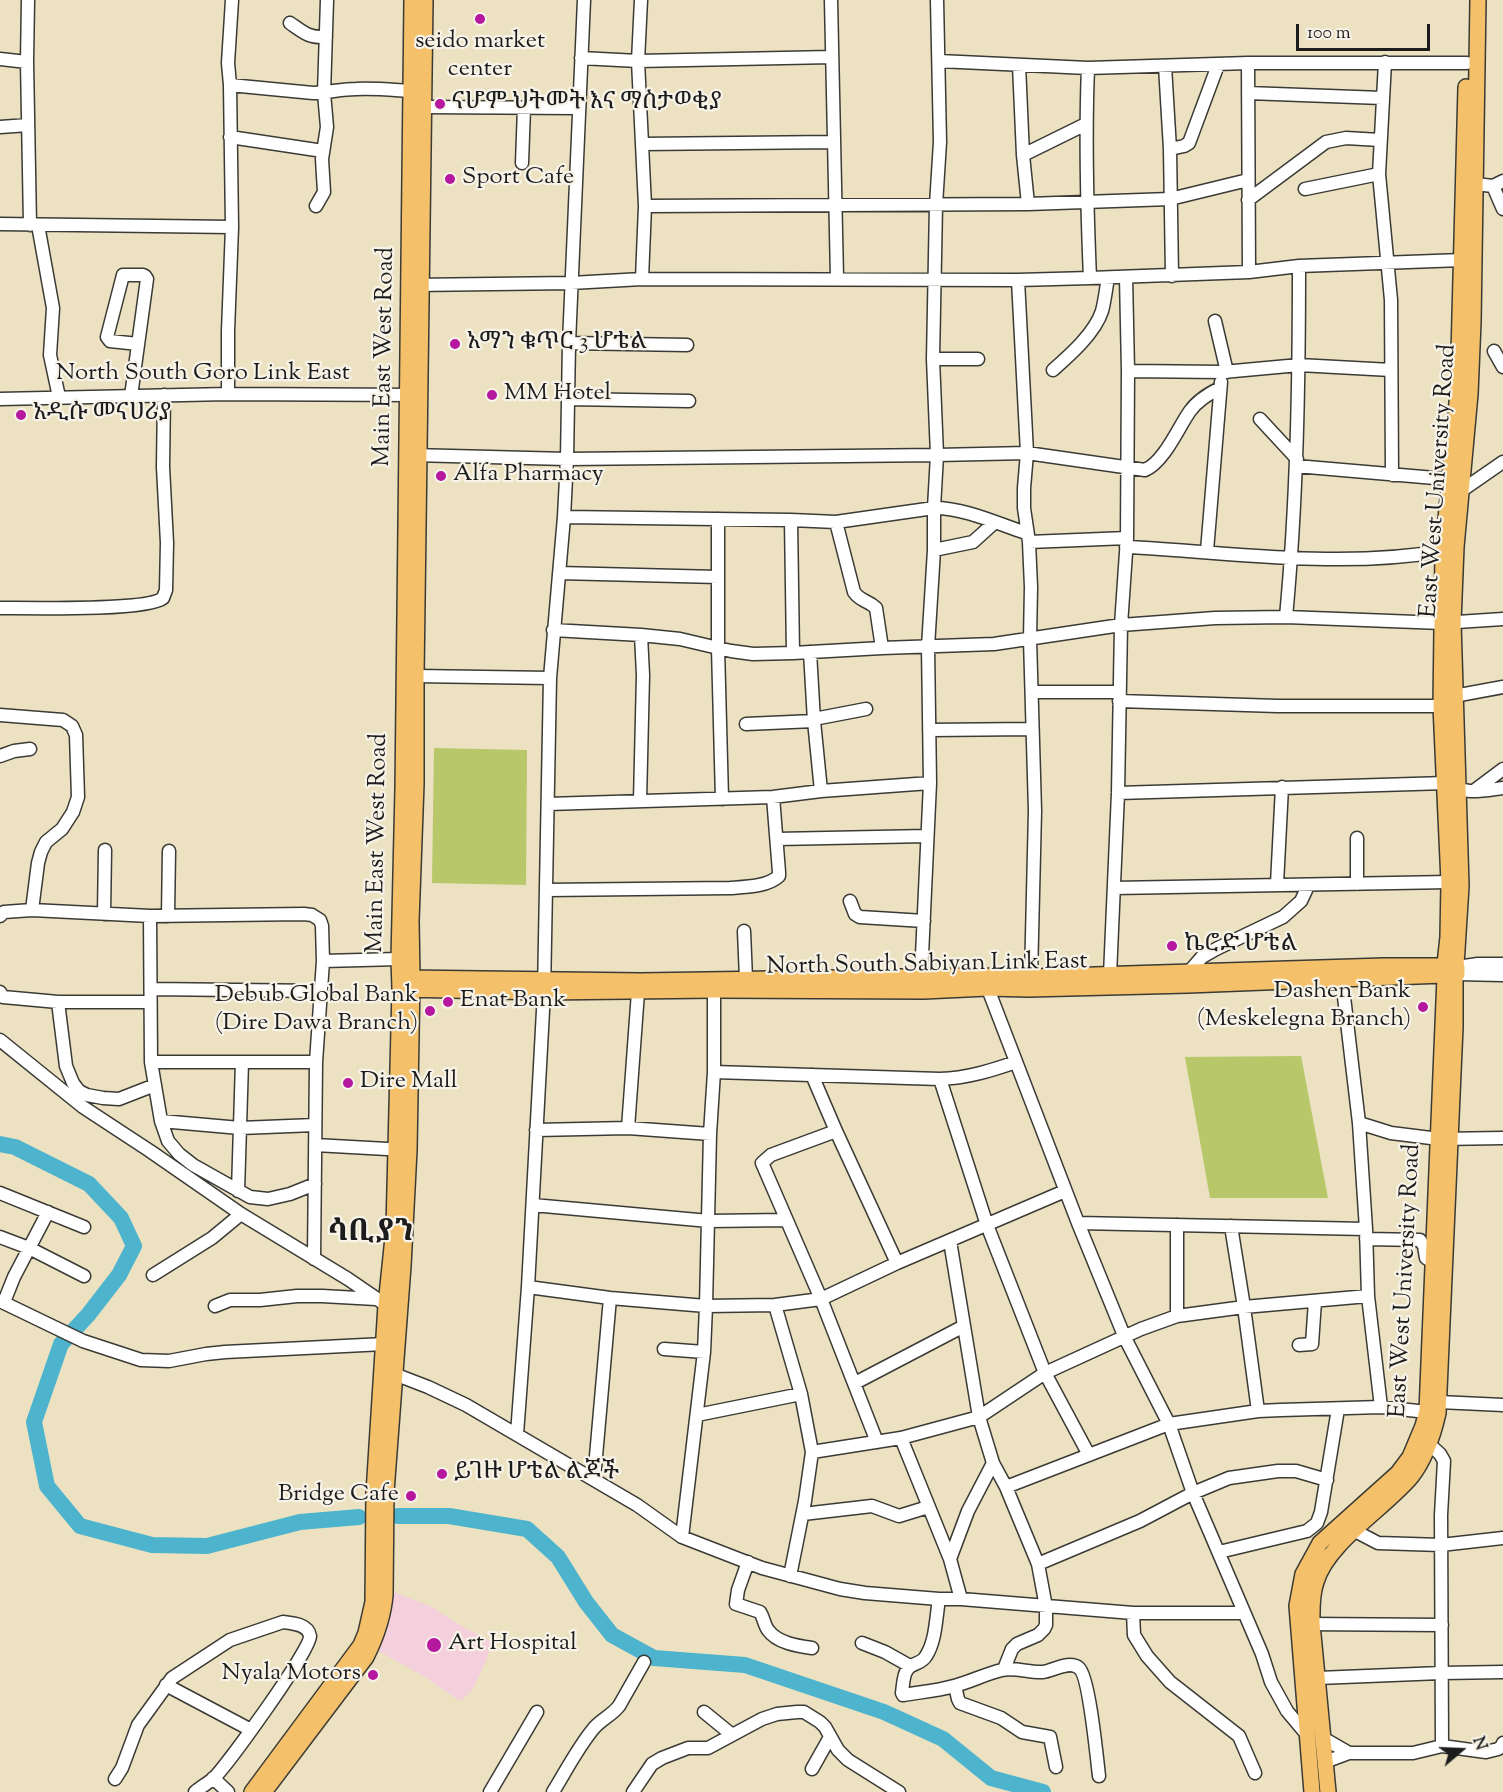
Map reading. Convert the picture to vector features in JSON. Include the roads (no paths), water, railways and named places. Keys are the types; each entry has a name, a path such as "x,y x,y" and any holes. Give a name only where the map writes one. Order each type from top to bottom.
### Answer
{"main road":[{"name":"Main East West Road","path":"252,1792 273,1773 355,1663 366,1658 384,1611 380,1574 380,1492 388,1372 403,1266 402,1149 418,131 412,91 412,0"},
{"name":"Main East West Road","path":"418,131 424,107 425,0"},
{"name":"East West University Road","path":"1450,971 1461,886 1441,706 1457,483 1468,0"},
{"name":"East West University Road","path":"1312,1792 1318,1678 1305,1624 1297,1606 1299,1586 1310,1559 1320,1543 1398,1473 1410,1457 1423,1426 1435,1409 1433,1262 1455,1028 1448,937 1454,696 1443,551 1457,483 1470,394 1478,0"},
{"name":"Main East West Road","path":"410,658 416,676 410,719"},
{"name":"Main East West Road","path":"406,920 399,959 406,984"},
{"name":"North South Sabiyan Link East","path":"406,984 714,985 924,991 1031,977 1110,975 1148,980 1188,973 1372,966 1450,971"},
{"name":"North South Sabiyan Link East","path":"544,986 638,992 714,985 746,979 921,977 986,982 1029,989 1148,980 1342,980 1450,971"},
{"name":"East West University Road","path":"1328,1792 1325,1762 1315,1737 1305,1624 1320,1569 1329,1556 1355,1530 1394,1496 1413,1474 1429,1444 1435,1409 1444,1139"},
{"name":"Main East West Road","path":"388,1372 382,1302 394,1228 402,1149"},
{"name":"Main East West Road","path":"264,1792 273,1773"}],"street":[{"path":"28,0 28,125 34,225 53,308 50,355 59,397"},
{"path":"228,394 232,227 228,63 232,0"},
{"path":"316,206 324,192 322,164 327,127 324,93 327,0"},
{"path":"517,1434 533,1205 544,986 550,678 567,459 571,283 584,0"},
{"path":"641,0 638,61 645,206 642,279"},
{"path":"831,0 837,278"},
{"path":"921,977 930,783 928,647 937,455 933,359 936,205 940,141 937,0"},
{"path":"290,23 314,38 326,37"},
{"path":"581,58 638,61 832,57"},
{"path":"0,59 27,62"},
{"path":"939,61 1088,68 1248,63 1467,63"},
{"path":"1385,62 1379,174 1391,311 1392,475"},
{"path":"1248,63 1249,272"},
{"path":"1170,149 1189,143 1218,64"},
{"path":"1019,65 1023,155 1028,204"},
{"path":"1165,66 1170,149 1172,276"},
{"path":"1088,68 1086,202 1090,278"},
{"path":"230,85 324,93 360,88 412,91"},
{"path":"1248,93 1383,98"},
{"path":"424,107 578,108"},
{"path":"522,163 524,108"},
{"path":"1023,155 1086,124"},
{"path":"0,127 28,125"},
{"path":"230,137 323,151"},
{"path":"1248,200 1326,142 1346,138 1380,140"},
{"path":"642,144 833,142"},
{"path":"1305,189 1379,174"},
{"path":"645,206 1028,204 1170,199 1248,180"},
{"path":"1474,184 1498,183 1503,210"},
{"path":"0,224 232,227"},
{"path":"416,285 571,283 642,279 1018,280 1108,278 1249,272 1299,266 1462,260"},
{"path":"1286,617 1292,559 1297,462 1299,266"},
{"path":"131,396 138,344 146,277 143,275 123,276 107,337 110,341 138,344"},
{"path":"1110,975 1118,793 1121,625 1126,543 1128,371 1126,277"},
{"path":"1053,370 1072,353 1094,327 1102,312 1108,278"},
{"path":"1018,280 1027,453 1024,488 1031,587 1030,639 1035,811 1031,977"},
{"path":"1207,551 1220,388 1225,372 1215,321"},
{"path":"569,343 687,345"},
{"path":"1494,351 1503,367"},
{"path":"933,359 978,359"},
{"path":"1128,371 1225,372 1299,365 1391,370"},
{"path":"413,455 567,459 1027,453 1145,470 1155,464 1191,409 1205,396 1220,388"},
{"name":"North South Goro Link East","path":"0,399 228,394 414,395"},
{"path":"0,608 100,607 154,603 163,598 166,590 167,543 163,467 164,395"},
{"path":"568,399 689,402"},
{"path":"1260,418 1297,462 1457,483 1503,462"},
{"path":"564,517 836,522 948,508 965,512 1028,537 1126,543 1292,559 1379,559 1443,551"},
{"path":"718,519 717,648 722,798"},
{"path":"792,520 793,653"},
{"path":"836,522 854,592 858,598 876,608 882,648"},
{"path":"934,550 973,542 994,523"},
{"path":"559,573 718,577"},
{"path":"553,630 641,635 688,641 753,654 994,644 1121,625 1215,618 1286,617 1447,622 1503,619"},
{"path":"640,801 644,675 641,635"},
{"path":"810,652 821,791"},
{"path":"416,676 550,678"},
{"path":"1454,696 1503,687"},
{"path":"1032,692 1278,706 1441,706"},
{"path":"746,724 814,720 866,709"},
{"path":"0,715 63,720 72,726 76,735 78,797 73,812 62,829 46,842 41,852 32,910"},
{"path":"930,730 1032,729"},
{"path":"0,756 30,749"},
{"path":"1474,791 1503,769"},
{"path":"548,804 773,797 930,783"},
{"path":"1118,793 1282,787 1451,786 1474,791 1503,788"},
{"path":"1277,884 1282,787"},
{"path":"546,890 730,888 765,883 778,876 773,797"},
{"path":"777,838 927,836"},
{"path":"1357,838 1357,884"},
{"path":"104,914 105,850"},
{"path":"168,916 169,851"},
{"path":"1114,888 1449,882"},
{"path":"1188,973 1202,957 1283,917 1301,901 1308,886"},
{"path":"850,901 855,914 860,917 924,921"},
{"path":"0,916 4,912 32,910 150,916 304,914 312,915 320,920 323,961 316,1062 314,1259"},
{"path":"150,916 152,1062 161,1120 168,1141 193,1165 250,1197 268,1199 290,1194 315,1184"},
{"path":"744,931 746,979"},
{"path":"323,961 399,959"},
{"name":"North South Sabiyan Link East","path":"1450,971 1478,964 1503,964"},
{"name":"North South Sabiyan Link East","path":"1450,971 1503,975"},
{"path":"1342,980 1359,1123 1368,1296 1380,1407"},
{"path":"986,982 1065,1191 1125,1338 1168,1424 1193,1493 1278,1696 1287,1711 1315,1737 1349,1753"},
{"path":"682,1537 704,1352 714,1072 714,985"},
{"path":"151,989 320,991"},
{"path":"0,992 3,997 58,1002 150,1002"},
{"path":"628,1128 638,992"},
{"path":"58,1002 66,1066 79,1091 87,1095 119,1099 155,1085"},
{"path":"0,1040 82,1107 241,1214 382,1302"},
{"path":"152,1062 316,1062"},
{"path":"238,1191 242,1062"},
{"path":"714,1072 940,1079 985,1073 1016,1062"},
{"path":"812,1075 897,1263"},
{"path":"940,1079 987,1225 1045,1373 1089,1455"},
{"path":"161,1120 240,1128 315,1125"},
{"path":"1359,1123 1391,1133 1444,1139 1503,1138"},
{"path":"536,1130 628,1128 710,1134"},
{"path":"836,1131 771,1155 763,1160 762,1166 821,1299 877,1442"},
{"path":"315,1144 402,1149"},
{"path":"528,1287 610,1298 706,1306 775,1305 821,1299 897,1263 1065,1191"},
{"path":"0,1193 84,1227"},
{"path":"533,1205 709,1221 786,1220"},
{"path":"48,1212 2,1302 83,1341 141,1360 159,1362 225,1352 384,1344"},
{"path":"153,1275 212,1238 241,1214"},
{"path":"1078,1223 1230,1226 1366,1234 1420,1240 1424,1246 1426,1258 1433,1262"},
{"path":"1177,1225 1177,1316"},
{"path":"1230,1226 1258,1412"},
{"path":"0,1237 29,1248 84,1275"},
{"path":"950,1241 979,1417 993,1463 1006,1487 1038,1564 1046,1607 1044,1629 1038,1635 1017,1644 1012,1649 1004,1669"},
{"path":"215,1306 230,1300 297,1296 382,1302"},
{"path":"812,1452 901,1438 979,1417 1045,1373 1141,1329 1177,1316 1244,1307 1368,1296"},
{"path":"594,1479 610,1298"},
{"path":"1299,1345 1312,1344 1315,1300"},
{"path":"775,1305 801,1394 812,1452 803,1514 790,1576"},
{"path":"855,1383 964,1326"},
{"path":"664,1349 704,1352"},
{"path":"388,1372 466,1405 594,1479 682,1537 790,1576 865,1593 1134,1613 1243,1613"},
{"path":"697,1415 801,1394"},
{"path":"1006,1487 1168,1424 1258,1412 1380,1407 1435,1409 1503,1405"},
{"path":"1218,1552 1307,1531 1317,1523 1327,1480 1338,1408"},
{"path":"901,1438 950,1559 961,1599"},
{"path":"1429,1444 1444,1461 1441,1515 1442,1746"},
{"path":"950,1559 968,1511 993,1463"},
{"path":"1038,1564 1140,1521 1193,1493 1229,1478 1278,1471 1296,1471 1327,1480"},
{"path":"803,1514 872,1506 899,1516 928,1507"},
{"path":"1355,1530 1378,1543 1442,1545 1503,1538"},
{"path":"748,1562 738,1590 736,1604 760,1612 768,1631 779,1638 795,1646 812,1648"},
{"path":"939,1599 927,1655 921,1662 906,1670 903,1695 955,1686 1004,1669 1039,1672 1071,1665 1081,1669 1092,1723 1099,1776"},
{"path":"1134,1613 1134,1635 1147,1656 1170,1682 1239,1736 1255,1773"},
{"path":"115,1779 122,1768 138,1725 172,1678 230,1640 283,1622 303,1626 308,1632 309,1640 297,1663 251,1730 213,1778 195,1792"},
{"path":"1305,1624 1442,1625"},
{"path":"862,1643 885,1652 910,1666"},
{"path":"553,1792 590,1734 619,1706 644,1662"},
{"path":"1318,1678 1503,1671 1503,1679"},
{"path":"166,1685 251,1730"},
{"path":"955,1686 960,1703 1001,1718 1022,1732 1050,1737 1056,1767"},
{"path":"490,1792 537,1712"},
{"path":"705,1712 731,1734"},
{"path":"633,1792 652,1764 662,1758 688,1748 708,1748 762,1719 777,1714 797,1712 804,1712 812,1716 825,1727 838,1750 848,1760 899,1792"},
{"path":"812,1769 830,1737"},
{"path":"1325,1762 1349,1753 1413,1753 1442,1746 1486,1752 1498,1749 1503,1743"},
{"path":"213,1778 228,1792"}],"waterway":[{"path":"0,1144 15,1147 89,1184 121,1218 134,1246 119,1275 88,1315 61,1344 34,1422 47,1486 80,1526 152,1545 207,1546 300,1522 359,1517"},
{"path":"398,1516 449,1516 527,1529 558,1557 586,1602 612,1635 654,1658 745,1665 884,1712 943,1739 991,1778 1043,1792"}],"place":[{"name":"seido market center","path":"480,19"},
{"name":"ናሆም ህትመት እና ማስታወቂያ","path":"440,104"},
{"name":"Sport Cafe","path":"450,179"},
{"name":"አማን ቁጥር 3 ሆቴል","path":"455,344"},
{"name":"MM Hotel","path":"492,395"},
{"name":"አዲሱ መናሀሪያ","path":"21,415"},
{"name":"Alfa Pharmacy","path":"441,476"},
{"name":"ኬሮድ ሆቴል","path":"1172,946"},
{"name":"Enat Bank","path":"448,1002"},
{"name":"Dashen Bank (Meskelegna Branch)","path":"1423,1007"},
{"name":"Debub Global Bank (Dire Dawa Branch)","path":"430,1011"},
{"name":"Dire Mall","path":"348,1083"},
{"name":"ይገዙ ሆቴል ልጆች","path":"442,1474"},
{"name":"Bridge Cafe","path":"411,1496"},
{"name":"Art Hospital","path":"434,1645"},
{"name":"Nyala Motors","path":"373,1675"}],"district":[{"name":"ሳቢያን","path":"371,1235"}]}
